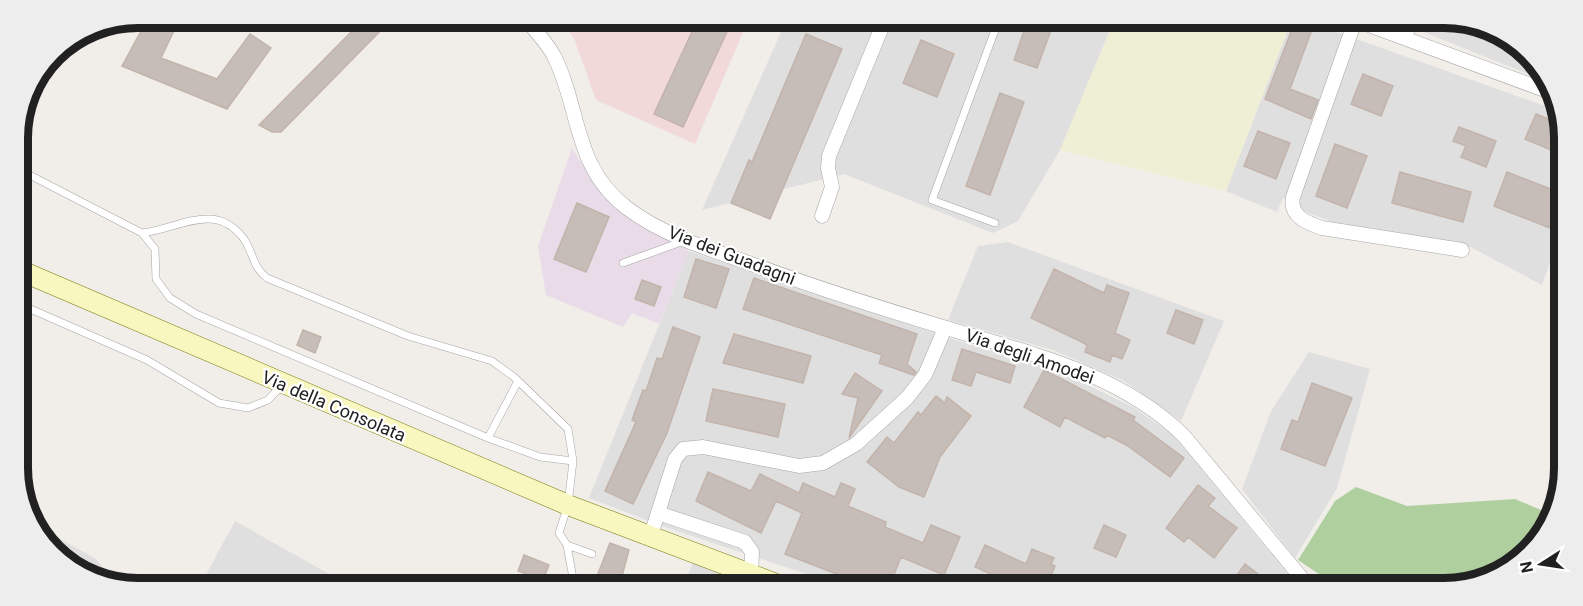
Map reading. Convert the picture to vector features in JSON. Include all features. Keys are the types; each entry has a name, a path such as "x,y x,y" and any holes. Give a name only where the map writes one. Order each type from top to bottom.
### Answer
{"main road":[{"name":"Via della Consolata","path":"29,274 568,505 650,538 760,578"}],"street":[{"name":"Via dei Guadagni","path":"532,28 554,57 586,157 599,180 627,208 686,241 804,283 945,328"},
{"path":"822,216 832,187 829,156 882,28"},
{"path":"1353,28 1293,197 1293,209 1304,222 1322,228 1462,250"},
{"path":"1377,28 1543,89"},
{"name":"Via degli Amodei","path":"650,538 675,459 688,446 713,448 806,466 823,463 845,451 899,407 915,390 945,328 1032,353 1089,374 1125,392 1162,415 1184,436 1301,577"},
{"path":"658,513 745,542 752,552 751,574"}],"lane":[{"path":"995,223 932,200 996,28"},
{"path":"1409,40 1411,28"},
{"path":"29,175 142,233 155,249 156,279 170,298 196,314 488,438 540,457 573,461"},
{"path":"142,233 159,231 196,218 209,218 234,226 248,244 257,270 267,278 408,336 492,361 518,381 568,429 573,461 568,505 559,533 567,545 573,578"},
{"path":"623,263 686,241"},
{"path":"28,308 147,360 219,403 248,408 268,400 283,384"},
{"path":"488,438 518,381"},
{"path":"567,545 592,554"}],"shaded area":[{"path":"567,28 745,28 695,144 596,100 575,41"},
{"path":"783,28 1111,28 1060,150 1018,221 993,233 844,174 702,210"},
{"path":"1288,28 1325,28 1551,110 1554,124 1554,252 1542,285 1463,243 1333,222 1301,210 1283,198 1277,212 1226,191"},
{"path":"1414,28 1445,28 1480,34 1512,51 1536,77"},
{"path":"572,148 603,197 616,209 671,237 689,251 659,324 632,313 623,327 546,295 538,246"},
{"path":"1008,242 1224,321 1181,421 1124,381 1053,350 948,320 978,246"},
{"path":"689,251 952,339 1042,366 1071,377 1133,407 1174,436 1290,577 816,577 662,526 589,498"},
{"path":"1309,352 1370,369 1337,488 1295,558 1242,489 1271,411"},
{"path":"235,521 336,578 204,578"},
{"path":"51,534 96,559 108,573 77,559"},
{"path":"693,563 731,578 687,578"}],"green space":[{"path":"1111,28 1288,28 1226,191 1060,150"},
{"path":"1356,487 1407,506 1515,499 1545,512 1533,534 1511,534 1511,556 1487,569 1466,575 1323,577 1298,560 1335,501"}],"building":[{"path":"143,28 175,28 161,58 217,79 250,34 271,48 227,109 122,66"},
{"path":"355,28 383,28 281,132 272,132 259,125"},
{"path":"694,28 729,28 683,127 654,114"},
{"path":"1025,28 1052,28 1037,68 1014,60"},
{"path":"1292,28 1313,28 1290,89 1318,100 1311,119 1265,99"},
{"path":"806,34 842,49 770,219 731,203 749,160 752,162"},
{"path":"921,40 954,54 937,97 903,83"},
{"path":"1363,74 1393,86 1381,116 1351,104"},
{"path":"1000,93 1024,102 990,195 966,186"},
{"path":"1536,114 1553,121 1554,151 1525,139"},
{"path":"1459,127 1496,141 1486,167 1461,157 1466,146 1453,141"},
{"path":"1258,131 1290,143 1276,179 1244,166"},
{"path":"1335,144 1367,156 1347,208 1316,196"},
{"path":"1400,172 1471,192 1463,222 1392,203"},
{"path":"1507,172 1554,190 1554,218 1550,228 1494,206"},
{"path":"577,203 609,217 586,272 554,259"},
{"path":"696,259 729,269 716,308 684,297"},
{"path":"1054,269 1104,293 1107,285 1129,293 1115,333 1130,340 1122,359 1112,355 1110,362 1085,352 1087,345 1031,318"},
{"path":"754,278 917,334 907,364 916,372 914,375 879,363 882,355 743,309"},
{"path":"642,280 661,287 654,306 635,299"},
{"path":"1176,310 1203,320 1194,344 1167,333"},
{"path":"673,327 700,337 667,433 633,504 605,491 636,422 632,420 643,390 646,391 657,358 662,359"},
{"path":"303,330 321,337 315,353 297,345"},
{"path":"734,334 811,356 803,383 723,363"},
{"path":"962,349 1015,366 1010,383 976,372 971,386 952,380"},
{"path":"1044,370 1135,417 1133,420 1184,458 1170,477 1128,446 1107,435 1105,438 1065,417 1060,427 1024,407"},
{"path":"855,373 882,391 849,438 858,398 842,394"},
{"path":"1312,383 1352,398 1325,466 1281,449 1292,420 1298,422"},
{"path":"713,389 785,404 778,437 706,421"},
{"path":"936,396 945,403 947,397 971,416 940,457 924,497 899,487 867,462 887,437 894,443 918,412 921,415"},
{"path":"708,472 751,491 760,474 799,493 803,483 835,497 841,483 855,489 848,506 886,522 885,527 923,543 931,525 960,537 944,575 901,557 893,577 846,577 785,554 802,513 776,501 761,533 696,501"},
{"path":"1198,485 1215,498 1208,506 1237,528 1214,558 1188,537 1184,542 1166,528"},
{"path":"1104,525 1126,535 1116,557 1094,548"},
{"path":"610,543 629,550 622,578 596,578"},
{"path":"985,545 1026,564 1032,549 1054,558 1051,564 1055,566 1050,577 998,577 975,567"},
{"path":"524,555 549,565 544,578 537,578 518,571"},
{"path":"1245,564 1262,577 1235,577"}]}
